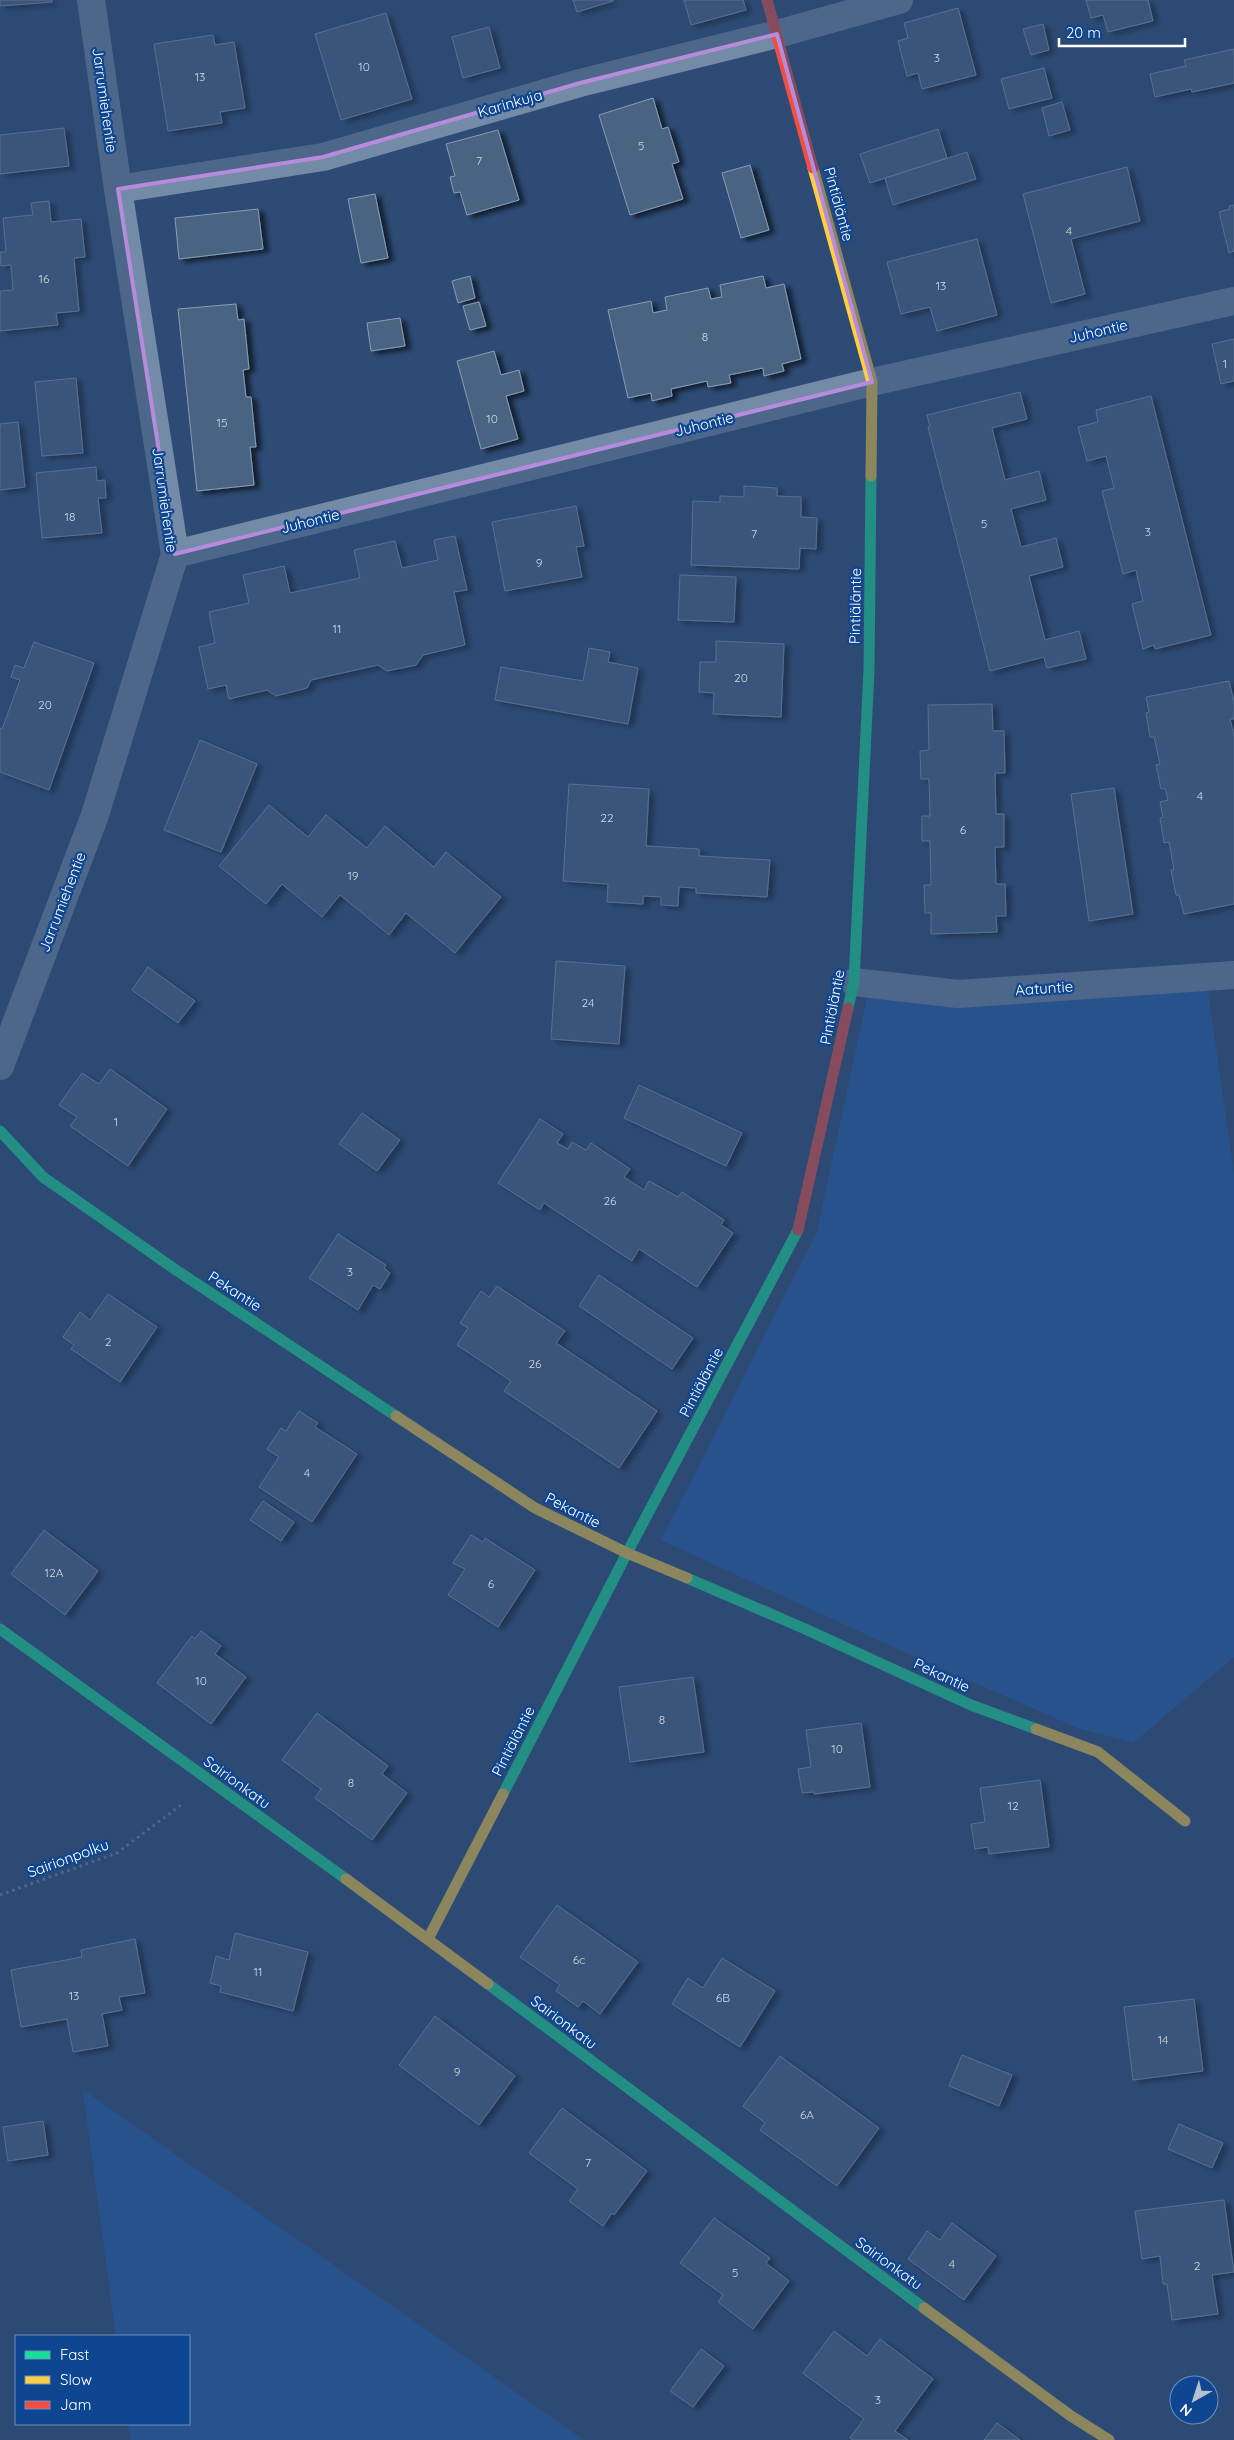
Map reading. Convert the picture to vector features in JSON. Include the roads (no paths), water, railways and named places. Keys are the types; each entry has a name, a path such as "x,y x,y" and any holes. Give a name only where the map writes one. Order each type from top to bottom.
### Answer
{"street":[{"name":"Jarrumiehentie","path":"0,1066 95,815 175,554 118,189 91,0"},
{"name":"Pintiäläntie","path":"428,1939 627,1553 801,1225 854,982 869,670 872,382 768,0"},
{"name":"Karinkuja","path":"118,189 323,157 580,83 777,34 899,0"},
{"name":"Juhontie","path":"175,554 872,382 1234,301"},
{"name":"Aatuntie","path":"854,982 958,994 1234,975"},
{"name":"Pekantie","path":"0,1131 44,1177 176,1270 535,1508 627,1553 803,1628 971,1705 1098,1752 1185,1821"},
{"name":"Sairionkatu","path":"0,1629 428,1939 723,2160 1071,2416 1109,2440"}]}
